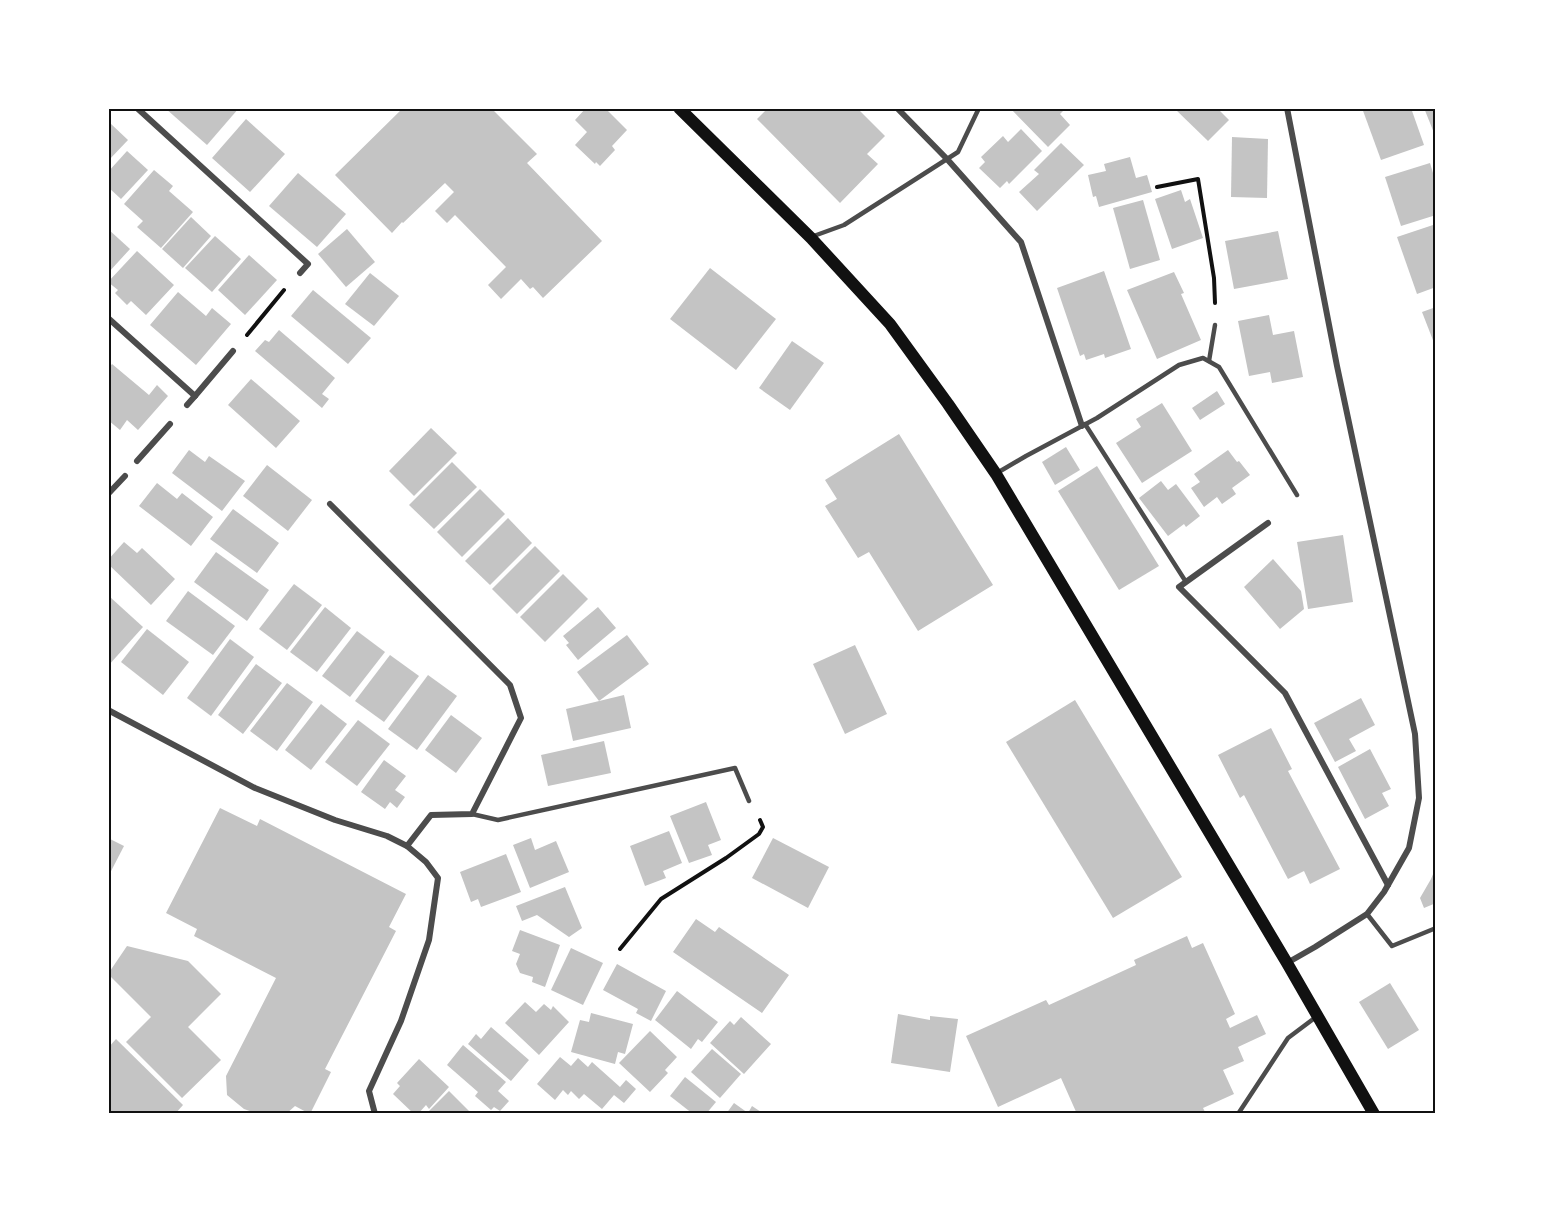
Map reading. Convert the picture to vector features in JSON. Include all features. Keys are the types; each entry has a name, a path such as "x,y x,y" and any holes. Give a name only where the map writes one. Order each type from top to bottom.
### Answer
{"main road":[{"path":"679,108 811,238 890,324 948,404 996,474 1287,963 1374,1114"}],"street":[{"path":"137,108 308,264 300,273"},
{"path":"897,108 947,159 1021,242 1084,425"},
{"path":"1287,108 1337,366 1415,734 1419,798 1409,848 1388,885 1367,914 1315,948 1287,963"},
{"path":"108,318 195,396"},
{"path":"187,405 233,351"},
{"path":"137,461 170,424"},
{"path":"108,494 125,476"},
{"path":"330,504 510,686 521,718 472,814 431,815 406,846"},
{"path":"1268,524 1179,587 1285,693 1388,885"},
{"path":"108,710 255,788 335,820 387,836 406,846 426,862 438,878 429,940 401,1021 369,1091 375,1114"}],"lane":[{"path":"811,238 844,225 958,153 979,108"},
{"path":"1209,361 1215,325"},
{"path":"996,474 1084,425 1179,365 1203,358 1219,367 1298,495"},
{"path":"1084,425 1186,582"},
{"path":"472,814 498,820 735,768 749,801"},
{"path":"1367,914 1392,946 1436,928"},
{"path":"1238,1114 1288,1038 1317,1016"}],"path":[{"path":"1157,187 1198,179 1214,278"},
{"path":"249,331 279,297"},
{"path":"620,950 661,899 759,834 763,827 749,801"}],"building":[{"path":"165,108 239,108 207,145"},
{"path":"403,108 491,108 537,154 527,163 602,241 543,298 521,279 501,299 488,285 506,267 455,215 447,223 435,211 454,192 445,183 392,233 335,175"},
{"path":"586,108 605,108 627,130 612,146 615,150 600,166 575,145 587,132 575,120"},
{"path":"768,108 857,108 885,136 867,154 878,164 840,203 757,119"},
{"path":"1010,108 1062,108 1064,110 1060,114 1070,125 1048,147"},
{"path":"1174,108 1217,108 1229,120 1208,141"},
{"path":"1362,108 1411,108 1424,145 1381,160"},
{"path":"1424,108 1436,108 1436,138"},
{"path":"246,119 285,154 250,192 212,158"},
{"path":"110,123 128,140 108,161 108,125"},
{"path":"1021,129 1042,151 1009,184 1007,181 1000,188 979,168 985,162 981,157 1003,136 1008,142"},
{"path":"1232,137 1268,139 1267,198 1231,197"},
{"path":"1061,143 1084,165 1037,211 1019,192 1039,174 1034,170"},
{"path":"127,151 148,170 121,199 108,187 108,172"},
{"path":"1130,157 1136,178 1147,175 1152,192 1099,207 1096,196 1093,197 1088,175 1106,171 1104,164"},
{"path":"1430,163 1436,183 1436,215 1401,226 1385,177"},
{"path":"154,170 173,186 169,191 193,212 161,248 137,227 143,221 124,204"},
{"path":"298,173 346,214 317,247 269,206"},
{"path":"1181,190 1185,202 1190,199 1203,238 1172,249 1155,199"},
{"path":"1143,200 1160,260 1130,269 1113,208"},
{"path":"191,217 211,236 183,268 162,249"},
{"path":"1436,224 1436,287 1417,294 1397,237"},
{"path":"108,229 130,249 108,273"},
{"path":"347,229 375,262 346,287 318,254"},
{"path":"1278,231 1288,279 1234,289 1225,241"},
{"path":"215,236 241,259 212,292 185,268"},
{"path":"137,251 174,285 146,315 131,301 127,305 115,293 118,290 108,282"},
{"path":"249,255 277,280 245,315 218,290"},
{"path":"710,268 776,319 736,370 670,319"},
{"path":"1104,271 1131,349 1105,358 1104,354 1086,360 1084,354 1080,356 1057,288"},
{"path":"1174,272 1201,340 1157,359 1127,290"},
{"path":"370,273 399,296 374,326 345,304"},
{"path":"313,290 371,338 348,364 291,316"},
{"path":"178,292 206,316 212,308 231,324 196,365 150,325"},
{"path":"1436,307 1436,348 1422,312"},
{"path":"1269,315 1273,335 1294,331 1303,377 1272,383 1270,372 1249,376 1238,321"},
{"path":"279,330 335,378 322,394 329,399 322,408 255,351 265,340 269,342"},
{"path":"792,341 824,363 790,410 759,388"},
{"path":"112,364 149,395 157,385 168,396 138,430 127,420 120,430 108,420 108,369"},
{"path":"251,379 300,421 276,448 228,405"},
{"path":"1217,391 1225,404 1200,420 1192,408"},
{"path":"1162,403 1192,451 1142,483 1116,443 1141,427 1136,419"},
{"path":"431,428 457,453 414,496 389,471"},
{"path":"899,434 993,585 918,631 869,552 858,558 825,506 837,499 825,480"},
{"path":"1066,447 1080,470 1055,485 1042,462"},
{"path":"189,450 205,462 209,456 245,481 222,511 172,473"},
{"path":"1228,450 1250,475 1232,488 1236,494 1222,504 1217,497 1204,507 1191,488 1200,482 1194,474"},
{"path":"452,462 477,487 434,529 409,505"},
{"path":"267,465 312,500 288,531 243,496"},
{"path":"1097,466 1159,566 1119,590 1058,491"},
{"path":"1161,481 1168,490 1176,484 1200,516 1186,527 1184,524 1168,536 1139,498"},
{"path":"157,483 177,499 182,493 213,517 191,546 139,506"},
{"path":"480,489 505,514 462,557 437,532"},
{"path":"233,509 279,543 257,573 210,539"},
{"path":"508,518 532,543 490,585 465,561"},
{"path":"1343,535 1353,602 1308,609 1297,542"},
{"path":"124,542 137,553 142,548 175,579 151,605 108,564 108,560"},
{"path":"535,546 560,571 517,614 492,589"},
{"path":"216,552 269,590 247,621 194,582"},
{"path":"1273,559 1301,591 1304,609 1280,629 1244,587"},
{"path":"563,574 588,599 545,642 520,617"},
{"path":"294,584 322,605 287,650 259,629"},
{"path":"188,591 235,626 213,655 166,621"},
{"path":"110,597 143,627 108,666 108,599"},
{"path":"325,607 351,628 317,672 290,652"},
{"path":"598,607 616,628 578,660 566,645 569,643 563,636"},
{"path":"147,629 189,662 163,695 121,662"},
{"path":"357,631 385,652 350,697 322,676"},
{"path":"627,635 649,664 599,701 577,672"},
{"path":"230,639 254,657 211,716 187,698"},
{"path":"855,645 887,714 845,734 813,664"},
{"path":"390,655 419,676 384,722 355,701"},
{"path":"256,664 282,683 243,734 218,715"},
{"path":"428,675 457,696 417,750 388,729"},
{"path":"287,683 313,702 277,751 250,731"},
{"path":"624,695 631,728 573,741 566,709"},
{"path":"1361,698 1375,725 1349,739 1356,751 1335,762 1314,723"},
{"path":"1075,700 1182,877 1113,918 1006,742"},
{"path":"321,704 347,724 311,770 285,750"},
{"path":"451,715 482,738 456,773 425,750"},
{"path":"358,720 390,744 357,786 325,762"},
{"path":"1271,728 1292,769 1288,771 1340,869 1310,884 1304,871 1288,879 1244,795 1240,798 1218,755"},
{"path":"604,741 611,773 548,786 541,755"},
{"path":"1370,749 1391,789 1382,793 1389,806 1365,819 1338,767"},
{"path":"384,760 406,776 395,790 405,797 397,808 390,802 385,809 361,792"},
{"path":"706,802 721,840 708,845 712,855 689,863 670,816"},
{"path":"220,808 257,826 260,819 406,894 389,927 396,931 325,1069 331,1072 310,1114 295,1106 286,1114 269,1111 258,1114 244,1109 227,1095 226,1076 276,978 194,936 197,929 166,913"},
{"path":"669,831 682,863 663,871 666,878 645,886 630,846"},
{"path":"108,838 124,846 108,877"},
{"path":"531,838 535,850 556,841 569,872 530,888 513,845"},
{"path":"773,838 829,867 808,908 752,878"},
{"path":"506,854 521,892 481,907 478,899 471,902 460,872"},
{"path":"1436,867 1436,903 1424,908 1420,898"},
{"path":"565,887 582,928 569,937 537,915 522,921 516,906"},
{"path":"696,919 715,932 719,927 789,975 762,1013 673,952"},
{"path":"520,930 560,945 545,987 532,982 533,977 520,973 516,964 520,954 512,951"},
{"path":"1187,936 1192,948 1203,943 1235,1014 1226,1019 1230,1028 1257,1015 1266,1034 1238,1047 1244,1061 1223,1070 1234,1094 1203,1108 1205,1112 1201,1114 1077,1114 1061,1078 998,1107 966,1036 1046,1000 1049,1005 1136,965 1134,960"},
{"path":"127,946 188,961 221,994 188,1027 221,1060 182,1098 126,1042 151,1017 108,974"},
{"path":"571,948 603,963 583,1005 551,990"},
{"path":"617,964 666,991 651,1021 636,1013 638,1009 603,990"},
{"path":"1390,983 1419,1030 1388,1049 1359,1002"},
{"path":"677,991 718,1022 702,1042 698,1039 691,1049 655,1020"},
{"path":"525,1002 536,1012 544,1004 551,1010 553,1006 569,1022 539,1055 505,1023"},
{"path":"591,1013 633,1024 625,1054 618,1052 615,1064 571,1052 580,1020 589,1022"},
{"path":"898,1014 930,1020 930,1016 958,1019 950,1072 891,1063"},
{"path":"741,1017 771,1044 744,1074 710,1043 730,1021 734,1025"},
{"path":"491,1027 529,1060 511,1081 468,1044 476,1034 481,1039"},
{"path":"650,1031 677,1057 665,1070 668,1073 650,1092 619,1063"},
{"path":"116,1039 183,1105 175,1114 108,1114 108,1048"},
{"path":"463,1045 506,1082 498,1091 509,1101 500,1111 494,1107 491,1110 475,1096 478,1092 447,1065"},
{"path":"712,1049 741,1074 720,1098 691,1072"},
{"path":"560,1057 571,1066 578,1058 588,1067 592,1062 620,1087 626,1080 636,1089 624,1103 614,1095 602,1109 584,1094 579,1099 571,1091 568,1095 563,1090 555,1100 537,1084"},
{"path":"419,1059 449,1087 429,1109 426,1105 418,1114 414,1114 393,1094 400,1086 397,1083"},
{"path":"685,1077 716,1102 706,1114 693,1114 670,1096"},
{"path":"449,1091 472,1114 426,1114"},
{"path":"734,1103 748,1113 752,1106 764,1114 726,1114"}]}
